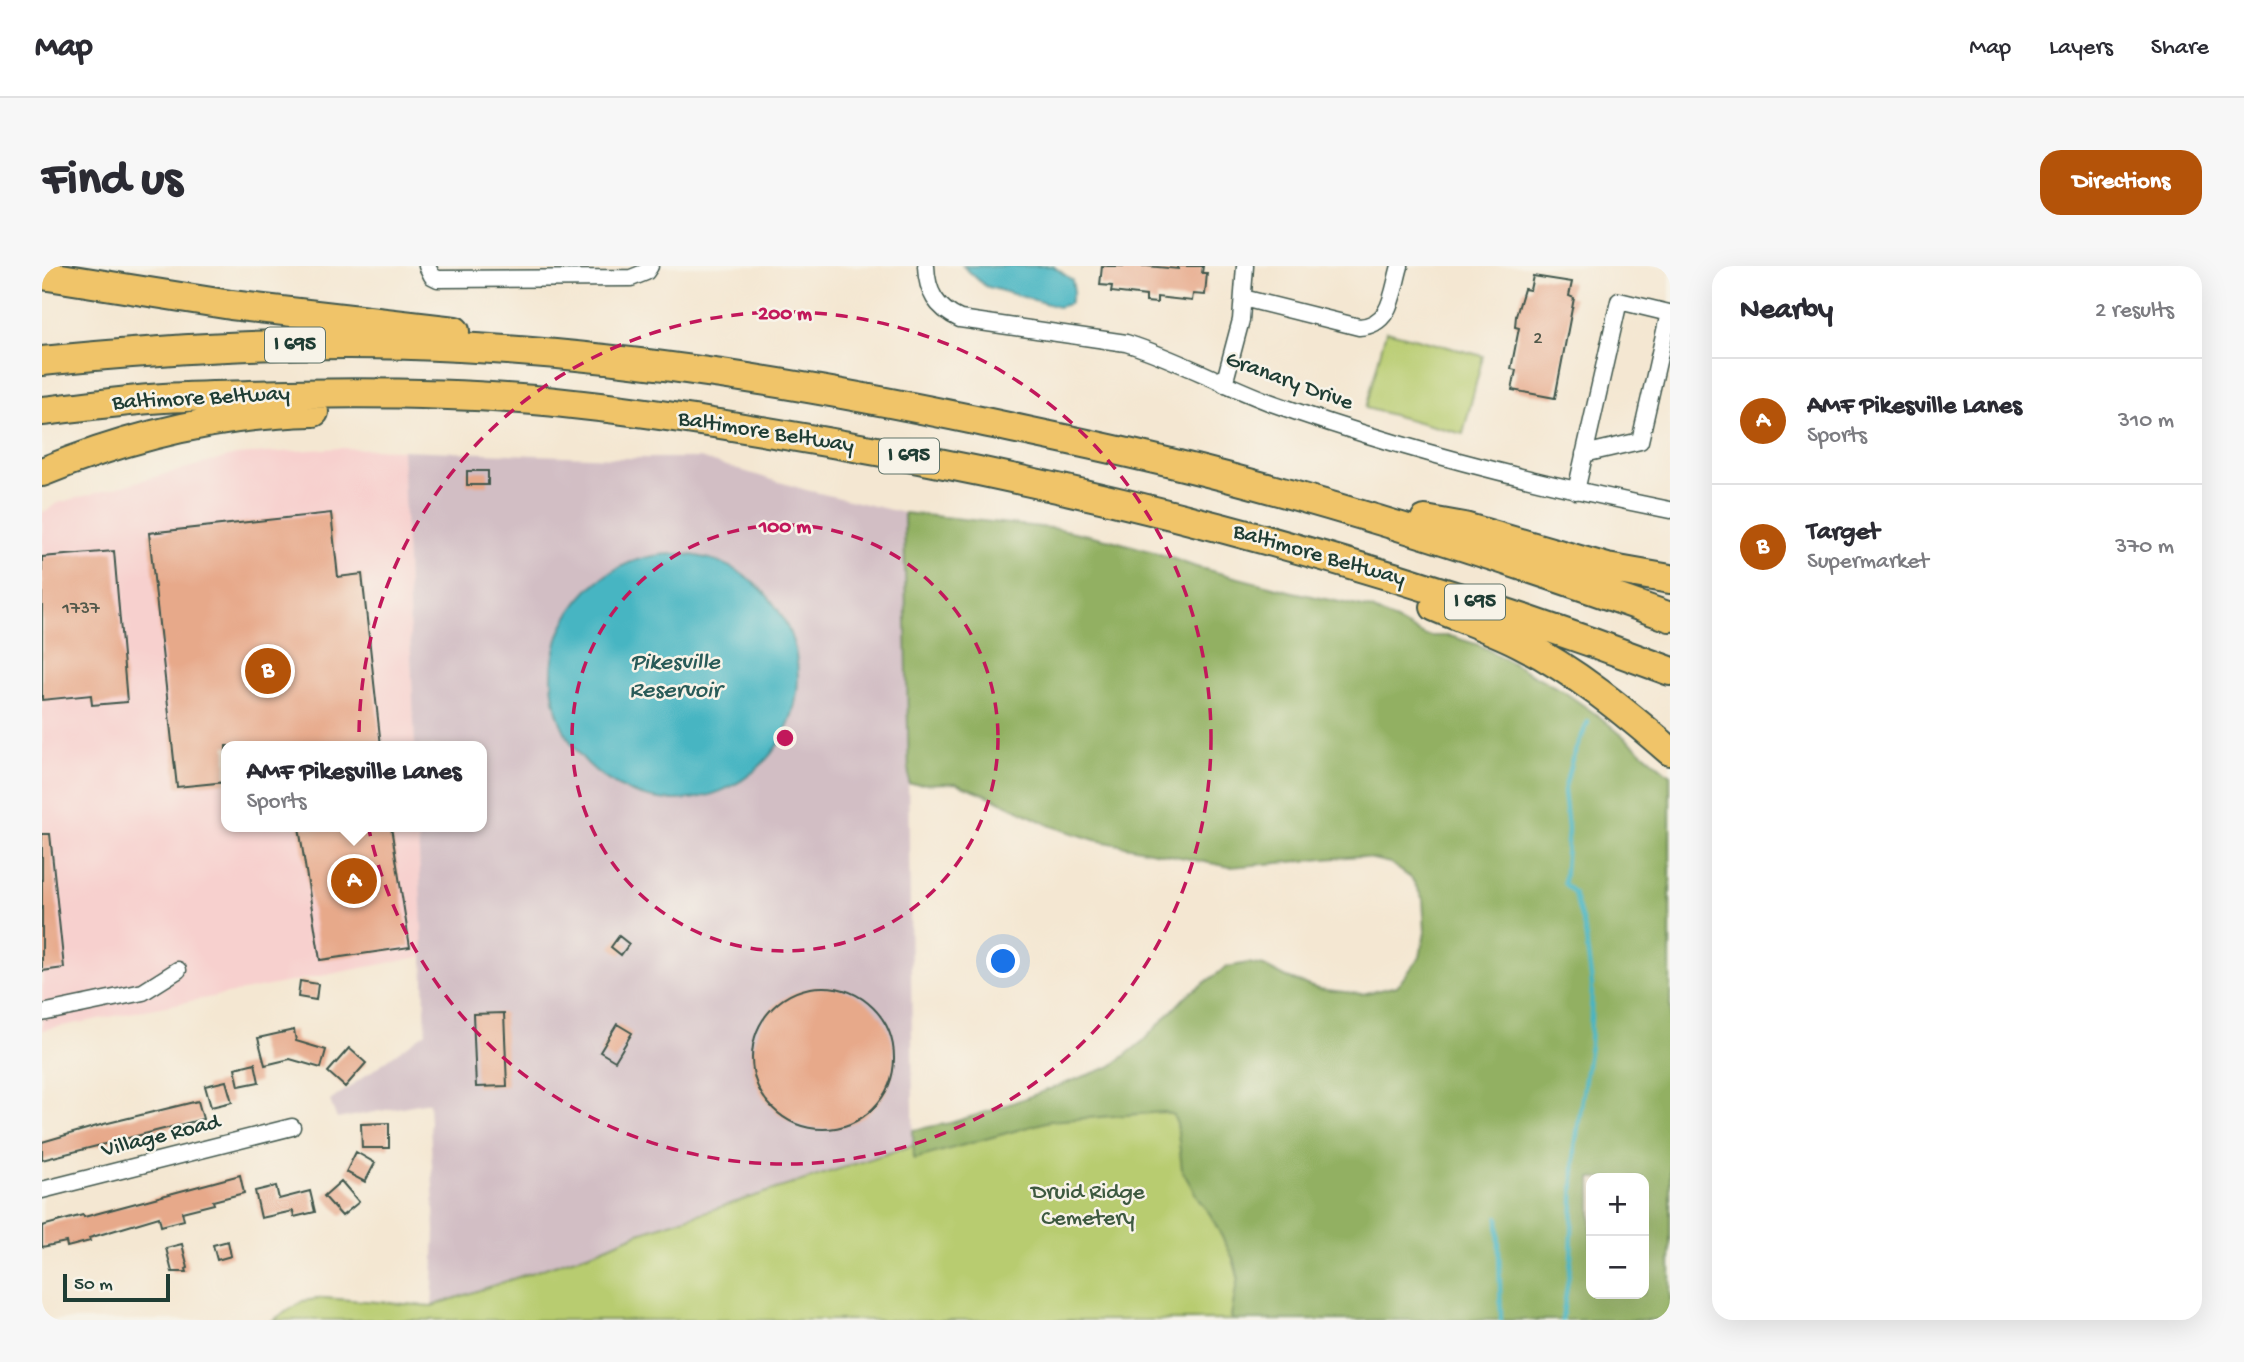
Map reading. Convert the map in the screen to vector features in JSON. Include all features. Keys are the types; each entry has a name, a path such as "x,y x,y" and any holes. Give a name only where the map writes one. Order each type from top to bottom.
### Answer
{"highway":[{"path":"42,275 184,298 456,331 548,353"},
{"path":"42,288 184,298"},
{"name":"I 695","path":"42,361 156,350 329,344 456,347 548,353 685,368 915,408 1175,464 1288,494 1446,542 1670,617"},
{"name":"Baltimore Beltway","path":"42,411 152,399 324,393 535,400 682,419 901,455 1050,486 1276,543 1432,588 1670,671"},
{"path":"42,472 110,446 212,421 266,415 448,407 535,400"},
{"path":"1288,494 1464,527 1606,568 1670,579"},
{"path":"1276,543 1520,643 1598,692 1670,751"}],"street":[{"path":"427,266 432,276 438,279 631,278 646,272 650,266"},
{"name":"Granary Drive","path":"926,266 927,282 934,300 949,314 960,319 1126,343 1270,402 1348,428 1469,464 1576,491 1670,510"},
{"path":"1224,384 1241,320 1245,266"},
{"path":"1243,298 1359,327 1370,326 1380,321 1387,313 1400,266"},
{"path":"1576,491 1584,454 1619,301 1669,313 1640,441 1584,454"},
{"path":"42,1013 143,992 178,970"},
{"name":"Village Road","path":"42,1190 292,1127"}],"shaded area":[{"path":"340,448 402,450 415,741 221,741 221,832 418,832 424,956 42,1030 42,513 58,503 236,455"},
{"path":"402,450 617,458 700,458 806,490 904,513 914,1168 432,1314 435,1231 429,1102 337,1119 330,1101 426,1032 418,832 487,832 487,741 415,741"}],"green space":[{"path":"1386,331 1483,356 1463,434 1366,408"},
{"path":"904,513 1060,529 1111,540 1196,567 1293,592 1372,609 1426,636 1450,636 1479,645 1563,691 1600,717 1670,775 1670,1320 1233,1320 1231,1316 1238,1277 1235,1262 1210,1214 1182,1170 1177,1124 1173,1115 1164,1112 1050,1121 914,1159 913,1130 950,1123 993,1110 1112,1066 1143,1041 1187,995 1227,967 1248,963 1264,966 1318,989 1362,994 1397,986 1420,957 1425,932 1423,899 1412,879 1390,863 1359,856 1230,867 1095,840 1051,826 956,783 909,784"},
{"name":"Druid Ridge Cemetery","path":"1188,1097 1250,1320 273,1320 303,1301 324,1298 432,1306 599,1250 639,1233 1011,1114"}],"water":[{"path":"963,266 1053,266 1072,280 1074,291 1069,304 1058,307 985,286"},
{"name":"Pikesville Reservoir","path":"687,554 711,559 733,568 762,590 778,608 789,630 796,653 796,701 789,724 778,746 762,764 744,780 711,795 687,800 663,800 639,795 606,780 572,746 554,701 552,665 557,641 572,608 606,574 651,556"}],"building":[{"path":"1102,266 1178,269 1178,266 1203,266 1202,273 1207,273 1205,295 1193,294 1192,301 1157,297 1157,303 1146,302 1146,296 1111,292 1112,286 1100,285"},
{"path":"1533,276 1572,282 1569,296 1574,298 1555,398 1512,390 1516,370 1511,369 1519,328 1515,327 1516,316 1524,289 1530,290"},
{"path":"467,471 488,471 488,485 467,485"},
{"path":"331,513 338,577 362,574 380,741 221,741 221,783 177,787 149,533"},
{"path":"114,551 127,702 92,705 91,695 42,700 42,557"},
{"path":"300,832 392,832 410,947 320,960"},
{"path":"42,834 50,834 64,968 42,971"},
{"path":"619,936 629,944 621,955 611,947"},
{"path":"300,981 318,984 316,1000 298,997"},
{"path":"823,987 850,993 873,1008 888,1031 894,1058 888,1085 873,1108 850,1123 823,1129 796,1123 773,1108 758,1085 752,1058 758,1031 773,1008 796,993"},
{"path":"504,1013 507,1086 476,1087 473,1014"},
{"path":"617,1024 632,1033 615,1061 600,1052"},
{"path":"294,1030 296,1041 326,1050 321,1068 290,1059 265,1065 258,1038"},
{"path":"349,1048 366,1063 345,1087 328,1072"},
{"path":"255,1063 259,1082 239,1086 235,1068"},
{"path":"226,1081 232,1102 211,1107 205,1086"},
{"path":"198,1101 203,1119 42,1160 42,1142"},
{"path":"389,1123 389,1148 362,1148 361,1124"},
{"path":"356,1152 375,1163 365,1182 346,1172"},
{"path":"240,1175 244,1193 182,1212 184,1220 161,1226 159,1217 67,1247 66,1242 42,1247 42,1226"},
{"path":"341,1181 359,1202 342,1216 324,1196"},
{"path":"276,1186 279,1199 310,1191 315,1212 294,1217 293,1211 261,1218 255,1191"},
{"path":"228,1241 231,1256 217,1260 213,1245"},
{"path":"182,1244 187,1272 172,1272 166,1248"}],"waterway":[{"path":"1562,1320 1571,1260 1575,1147 1590,1045 1592,985 1585,931 1574,893 1564,883 1568,829 1564,791 1572,759 1588,722"},
{"path":"1498,1217 1501,1320"}],"place":[{"name":"Target","path":"268,671"},
{"name":"AMF Pikesville Lanes","path":"354,881"}]}
